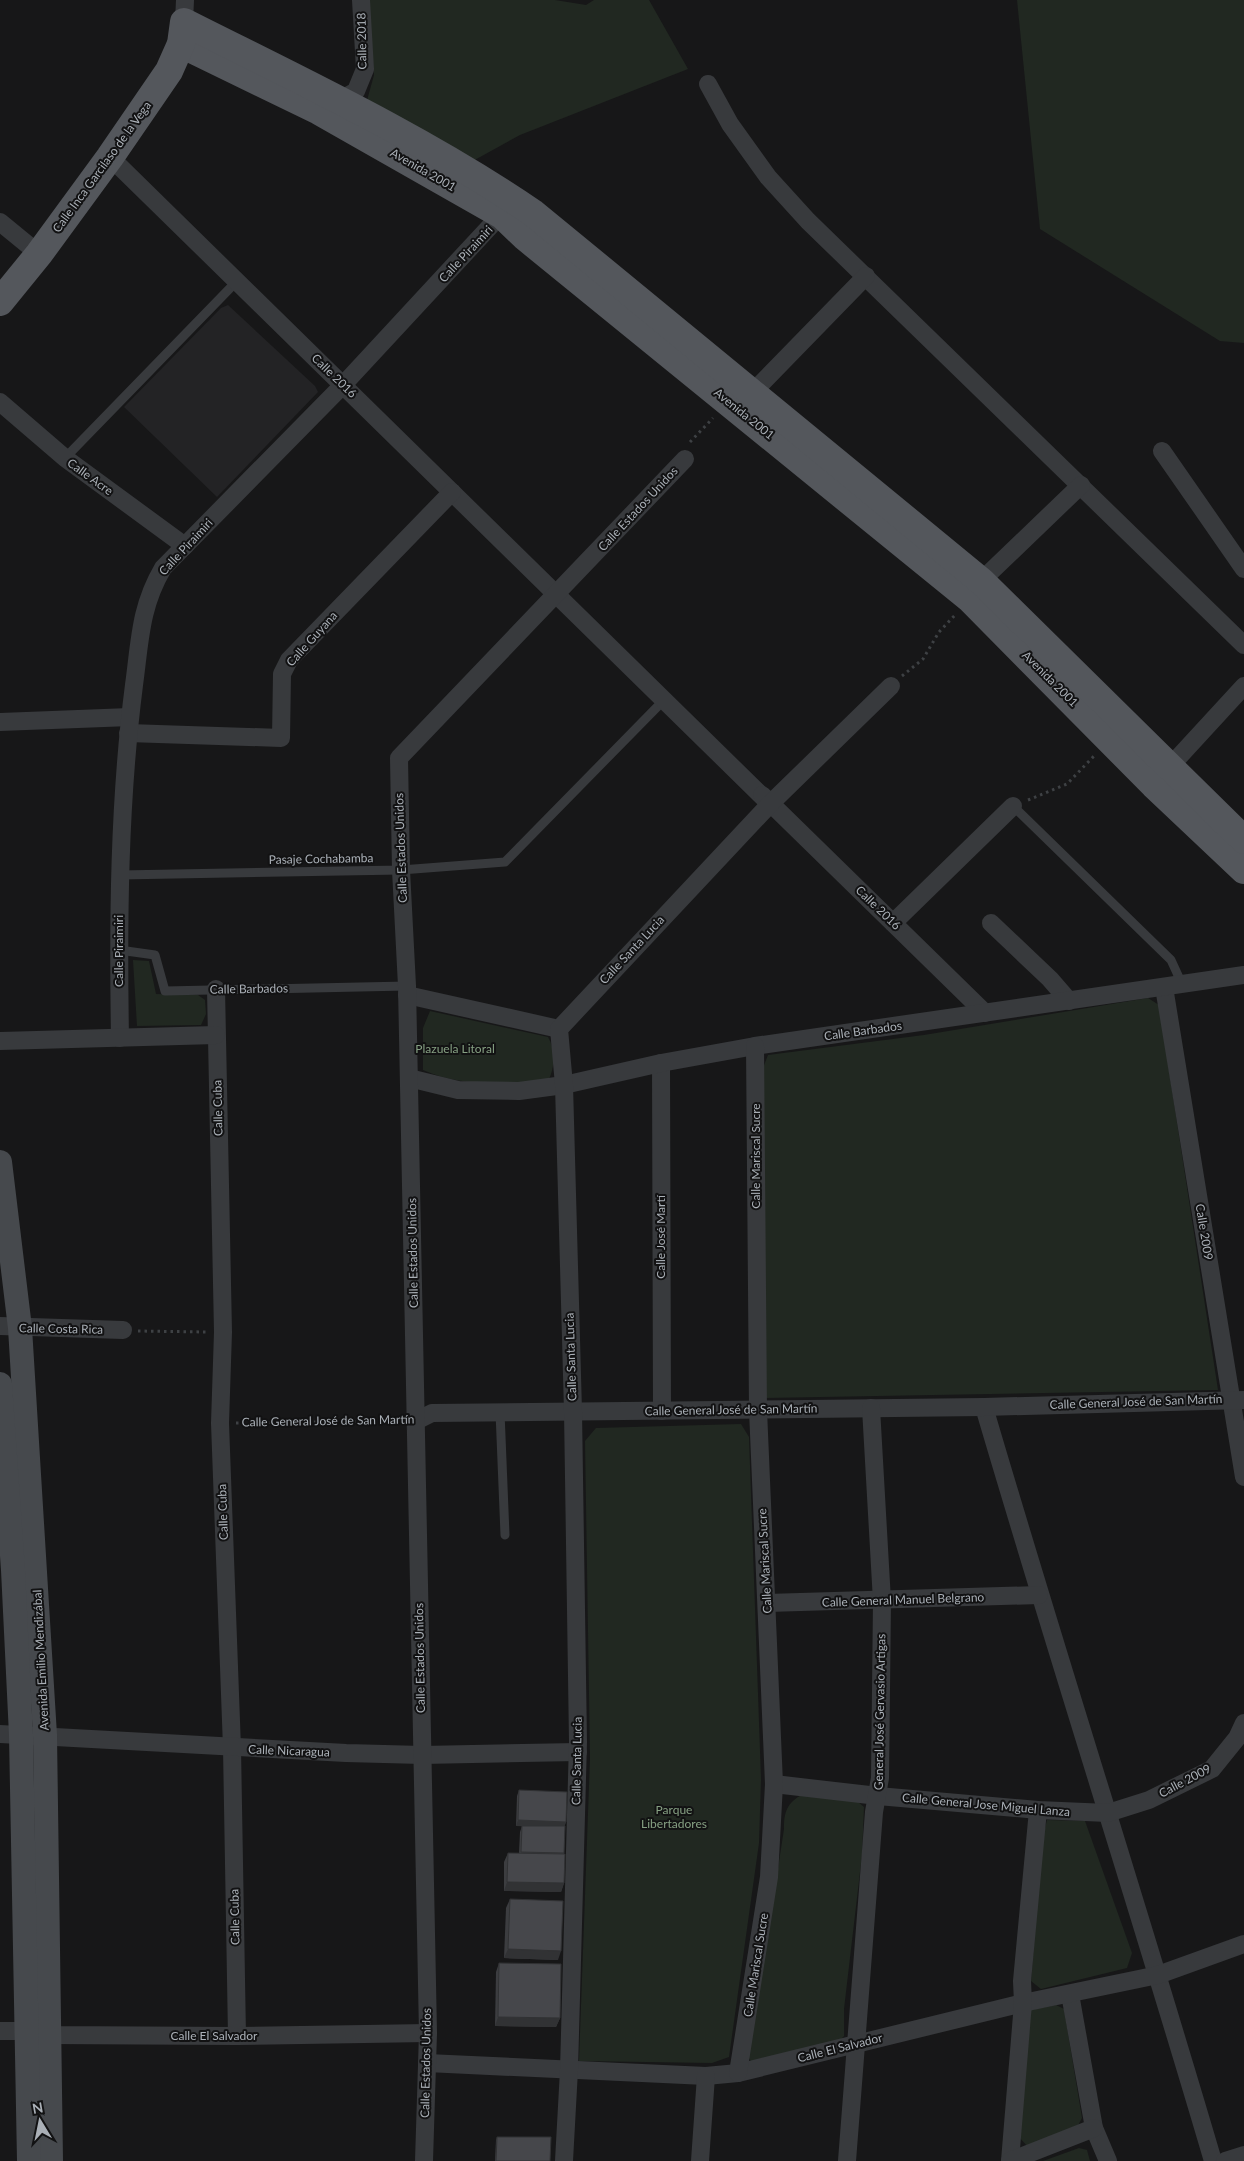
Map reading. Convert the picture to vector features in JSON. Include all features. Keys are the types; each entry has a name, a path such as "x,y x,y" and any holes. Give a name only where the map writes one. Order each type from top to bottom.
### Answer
{"main road":[{"name":"Avenida 2001","path":"183,22 508,207 602,268 740,397 976,590 1161,776 1244,870"},
{"name":"Calle Inca Garcilaso de la Vega","path":"0,302 39,254 169,72 183,22"},
{"name":"Avenida 2001","path":"976,590 1110,740 1161,776 1244,840"},
{"name":"Avenida Emilio Mendizábal","path":"0,1162 10,1327 45,1735 37,2033 29,2161"},
{"name":"Avenida Emilio Mendizábal","path":"0,1384 14,1570 11,1734 50,2161"}],"street":[{"name":"Calle 2018","path":"329,106 356,91 365,69 361,0"},
{"path":"708,84 730,124 768,177 808,221 1244,645"},
{"name":"Calle 2016","path":"110,157 770,804"},
{"name":"Calle Piraimiri","path":"120,1038 120,876 129,725 144,611 153,586 163,568 343,385 508,207"},
{"path":"0,222 39,254"},
{"path":"740,397 866,276"},
{"name":"Calle Acre","path":"0,402 64,458 185,546"},
{"path":"1162,451 1244,569"},
{"name":"Calle Estados Unidos","path":"424,2161 428,2033 409,1078 399,758 557,595 685,459"},
{"path":"976,590 1081,485"},
{"name":"Calle Guyana","path":"0,722 129,725 281,738 282,674 289,660 452,492"},
{"name":"Calle 2016","path":"557,595 985,1013"},
{"name":"Calle Santa Lucia","path":"564,2161 569,2070 578,1752 573,1412 564,1085 559,1029 770,804 891,686"},
{"path":"1161,776 1244,686"},
{"path":"893,923 1013,806"},
{"path":"991,922 1050,979 1069,1001"},
{"name":"Calle Barbados","path":"409,1078 458,1090 519,1091 564,1085 661,1063 755,1046 1244,975"},
{"name":"Calle 2009","path":"1164,987 1238,1400 1244,1477"},
{"name":"Calle Cuba","path":"216,989 223,1332 220,1423 232,1748 237,2036"},
{"path":"407,991 559,1029"},
{"path":"0,1040 216,1035"},
{"name":"Calle Mariscal Sucre","path":"738,2073 769,1877 774,1784 758,1410 755,1046"},
{"name":"Calle José Martí","path":"661,1063 662,1411"},
{"name":"Calle Costa Rica","path":"10,1327 123,1330"},
{"name":"Calle General José de San Martín","path":"416,1421 432,1413 984,1407 1238,1400"},
{"path":"984,1407 1040,1595 1158,1974 1213,2161"},
{"name":"General José Gervasio Artigas","path":"847,2161 854,2045 874,1812 880,1778 882,1601 871,1408"},
{"name":"Calle General Manuel Belgrano","path":"767,1603 1040,1595"},
{"name":"Calle 2009","path":"1108,1814 1149,1800 1212,1769 1237,1738 1244,1723"},
{"name":"Calle Nicaragua","path":"11,1734 232,1748 422,1755 578,1752"},
{"name":"Calle General Jose Miguel Lanza","path":"774,1784 878,1796 1108,1814"},
{"path":"1038,1810 1022,1981 1023,2003 1010,2161 1094,2128"},
{"name":"Calle El Salvador","path":"427,2063 706,2076 738,2073 1023,2003 1158,1974 1244,1944"},
{"path":"1070,1994 1094,2128 1108,2161"},
{"name":"Calle El Salvador","path":"0,2031 237,2036 428,2033"},
{"path":"700,2161 706,2076"},
{"path":"1226,2161 1244,2156"}],"lane":[{"path":"64,458 237,281"},
{"name":"Pasaje Cochabamba","path":"120,876 401,870 506,862 664,700"},
{"path":"1013,806 1171,960 1182,984"},
{"name":"Calle Barbados","path":"119,950 154,955 165,991 216,989 407,991"},
{"path":"500,1412 505,1535"}],"path":[{"path":"685,459 687,445 740,397"},
{"path":"891,686 923,659 939,632 976,590"},
{"path":"1013,806 1067,784 1110,740"},
{"path":"123,1330 223,1332"},
{"name":"Calle General José de San Martín","path":"220,1423 416,1421"}],"shaded area":[{"path":"228,305 315,386 318,392 217,497 124,407 221,308"}],"green space":[{"path":"369,0 555,0 586,5 594,0 649,0 688,69 520,135 471,162 366,104 374,75"},
{"path":"1017,0 1244,0 1244,343 1220,341 1040,229"},
{"path":"133,960 149,961 156,994 198,995 205,1000 206,1014 201,1025 137,1026"},
{"path":"1148,998 1159,1005 1218,1390 765,1398 763,1068 768,1055 924,1035"},
{"name":"Plazuela Litoral","path":"430,1011 548,1037 551,1042 554,1059 548,1081 469,1082 453,1080 423,1070 423,1028"},
{"name":"Parque Libertadores","path":"741,1424 749,1437 761,1779 759,1843 729,2057 712,2063 579,2061 590,1758 585,1441 596,1428"},
{"path":"803,1794 857,1801 864,1807 862,1855 844,2009 844,2036 837,2044 753,2064 746,2054 754,2025 785,1817 790,1804"},
{"path":"1047,1820 1085,1821 1132,1953 1127,1968 1041,1989 1031,1981 1043,1836"},
{"path":"1056,2005 1064,2009 1082,2118 1076,2129 1029,2148 1018,2136 1030,2010"},
{"path":"1079,2148 1087,2150 1090,2161 1043,2161"}],"building":[{"path":"519,1790 567,1792 566,1822 518,1820"},
{"path":"522,1826 565,1826 564,1853 521,1852"},
{"path":"508,1853 565,1854 564,1883 507,1882"},
{"path":"510,1899 563,1901 561,1951 508,1949"},
{"path":"499,1963 561,1964 560,2018 498,2017"},
{"path":"497,2137 551,2137 550,2161 496,2161"}]}
